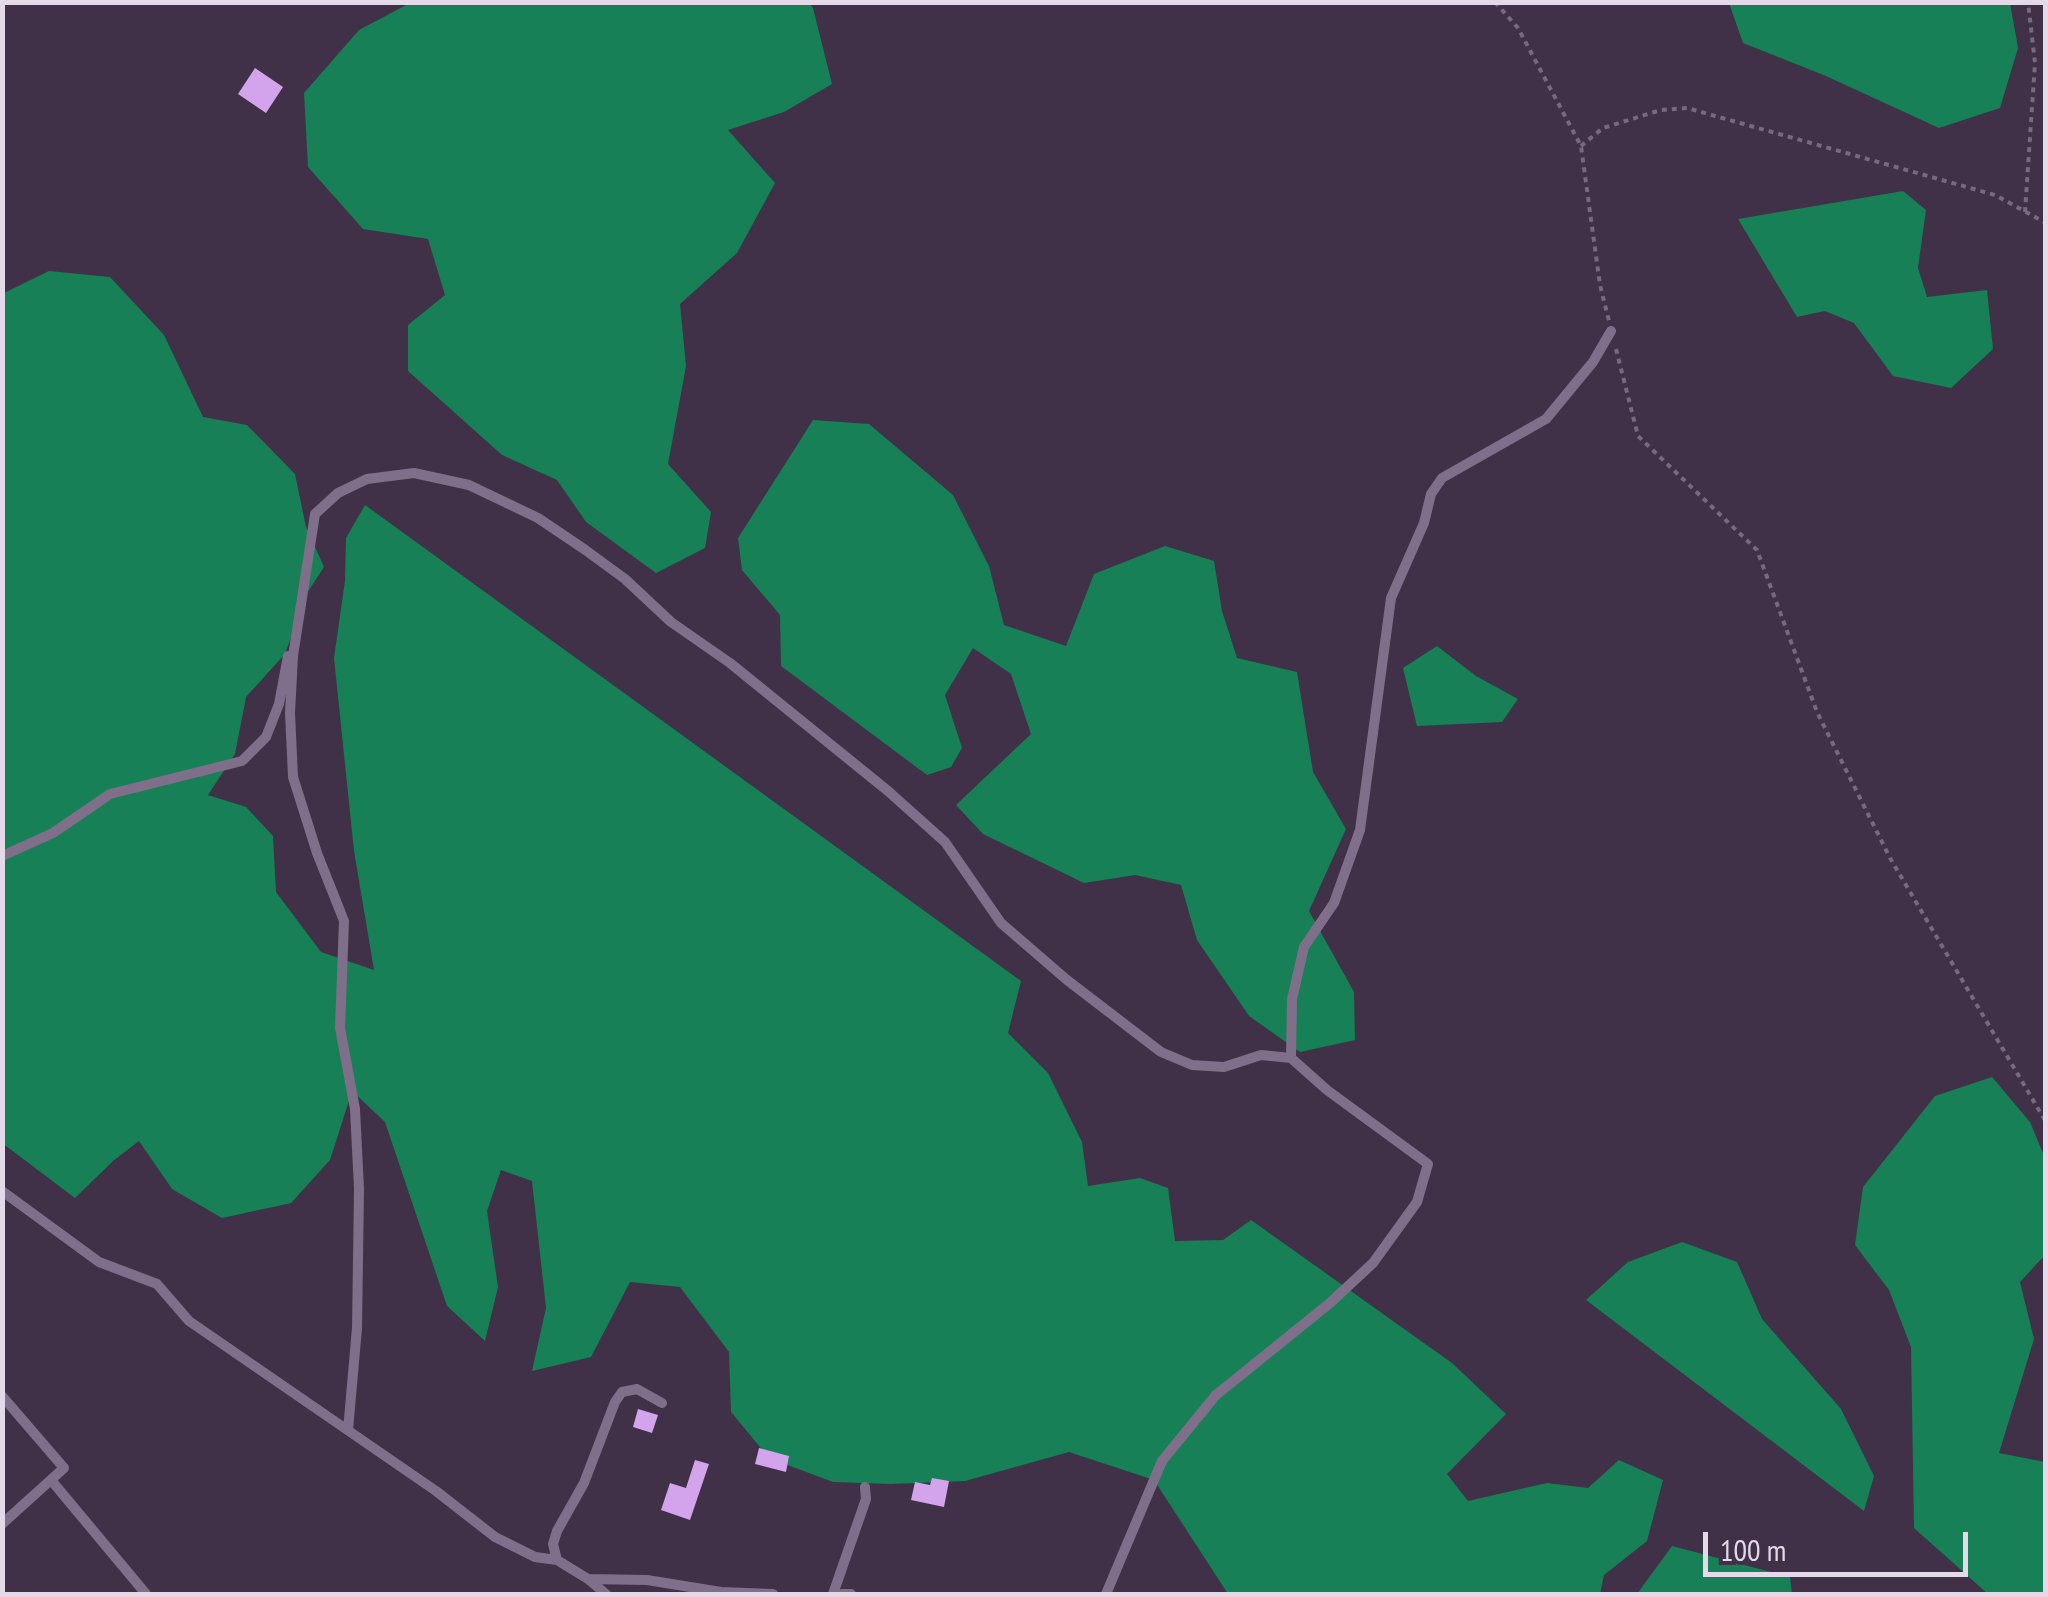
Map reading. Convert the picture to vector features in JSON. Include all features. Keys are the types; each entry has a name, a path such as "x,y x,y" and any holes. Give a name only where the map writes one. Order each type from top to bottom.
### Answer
{"lane":[{"path":"1291,1058 1292,999 1304,947 1334,903 1360,830 1391,598 1424,524 1431,494 1442,478 1546,419 1593,362 1612,330"},
{"path":"348,1430 357,1328 359,1189 354,1109 340,1028 344,922 293,777 290,713 295,640 315,514 338,493 366,480 414,473 470,484 538,518 625,579 671,622 819,734 945,842 1001,923 1067,980 1162,1052 1192,1066 1224,1068 1261,1055 1291,1058 1326,1090 1428,1164 1417,1202 1373,1263 1216,1395 1162,1462 1106,1594"},
{"path":"2,856 53,833 110,794 242,761 266,737 279,704 286,662 295,640"},
{"path":"2,1191 99,1262 157,1284 189,1321 495,1537 535,1557 557,1560 606,1594"},
{"path":"557,1560 553,1544 584,1483 615,1402 622,1392 637,1390 662,1403"},
{"path":"2,1396 64,1468 2,1524"},
{"path":"51,1480 146,1594"},
{"path":"833,1594 866,1500 865,1487"},
{"path":"588,1579 647,1580 721,1592 774,1594"},
{"path":"842,1594 851,1594"}],"path":[{"path":"1496,2 1518,28 1582,146 1600,286 1638,436 1757,550 1816,712 1890,858 2046,1122"},
{"path":"2025,213 2035,63 2028,2"},
{"path":"1582,146 1603,128 1662,110 1687,108 1995,195 2046,223"}],"green space":[{"path":"809,2 813,8 832,84 784,112 728,130 775,183 737,253 680,304 686,366 668,464 711,512 705,548 656,573 586,522 557,480 502,455 408,371 408,325 445,295 428,239 363,229 308,167 304,93 359,30 410,3"},
{"path":"1729,3 2010,3 2018,48 2000,108 1939,128 1743,43"},
{"path":"1903,191 1926,210 1918,268 1927,297 1987,290 1993,349 1951,388 1893,376 1854,323 1825,311 1797,317 1738,219"},
{"path":"49,271 110,277 164,335 203,417 247,425 295,474 306,527 324,567 307,593 285,654 246,697 235,754 208,795 246,807 273,836 276,892 321,952 374,970 354,851 334,658 345,581 346,538 365,505 1021,981 1008,1033 1048,1073 1082,1142 1088,1186 1140,1178 1168,1188 1175,1241 1223,1240 1251,1220 1452,1363 1506,1414 1447,1474 1468,1501 1547,1483 1588,1488 1619,1460 1663,1480 1647,1541 1604,1575 1600,1594 1228,1594 1154,1480 1069,1452 965,1481 891,1484 833,1482 769,1458 731,1412 729,1352 680,1287 630,1282 591,1357 532,1371 546,1308 532,1181 501,1170 487,1211 498,1287 485,1341 447,1306 385,1122 352,1091 330,1160 291,1203 222,1218 172,1189 139,1141 75,1198 2,1143 2,294"},
{"path":"813,420 869,424 953,495 989,566 1004,625 1066,646 1094,574 1165,546 1214,561 1222,611 1237,658 1297,672 1313,772 1346,829 1309,911 1354,992 1355,1040 1300,1052 1249,1016 1197,940 1181,885 1135,875 1084,883 983,834 956,805 1031,734 1011,674 973,648 945,695 962,748 951,767 927,775 781,666 780,615 742,570 738,538"},
{"path":"1437,646 1476,676 1518,699 1502,722 1417,726 1403,668"},
{"path":"1992,1077 2030,1122 2045,1158 2045,1255 2020,1282 2034,1339 1999,1453 2045,1462 2045,1594 1988,1594 1914,1528 1911,1347 1889,1290 1855,1245 1863,1187 1935,1096"},
{"path":"1682,1242 1737,1262 1762,1319 1841,1409 1874,1476 1864,1511 1586,1300 1628,1262"},
{"path":"1672,1546 1790,1577 1792,1594 1637,1594"}],"building":[{"path":"255,68 283,87 266,113 238,94"},
{"path":"638,1409 658,1415 652,1433 633,1427"},
{"path":"759,1448 789,1456 786,1472 755,1464"},
{"path":"695,1460 709,1464 690,1520 661,1510 670,1483 686,1488"},
{"path":"932,1478 949,1481 944,1507 911,1500 915,1482 930,1485"}]}
